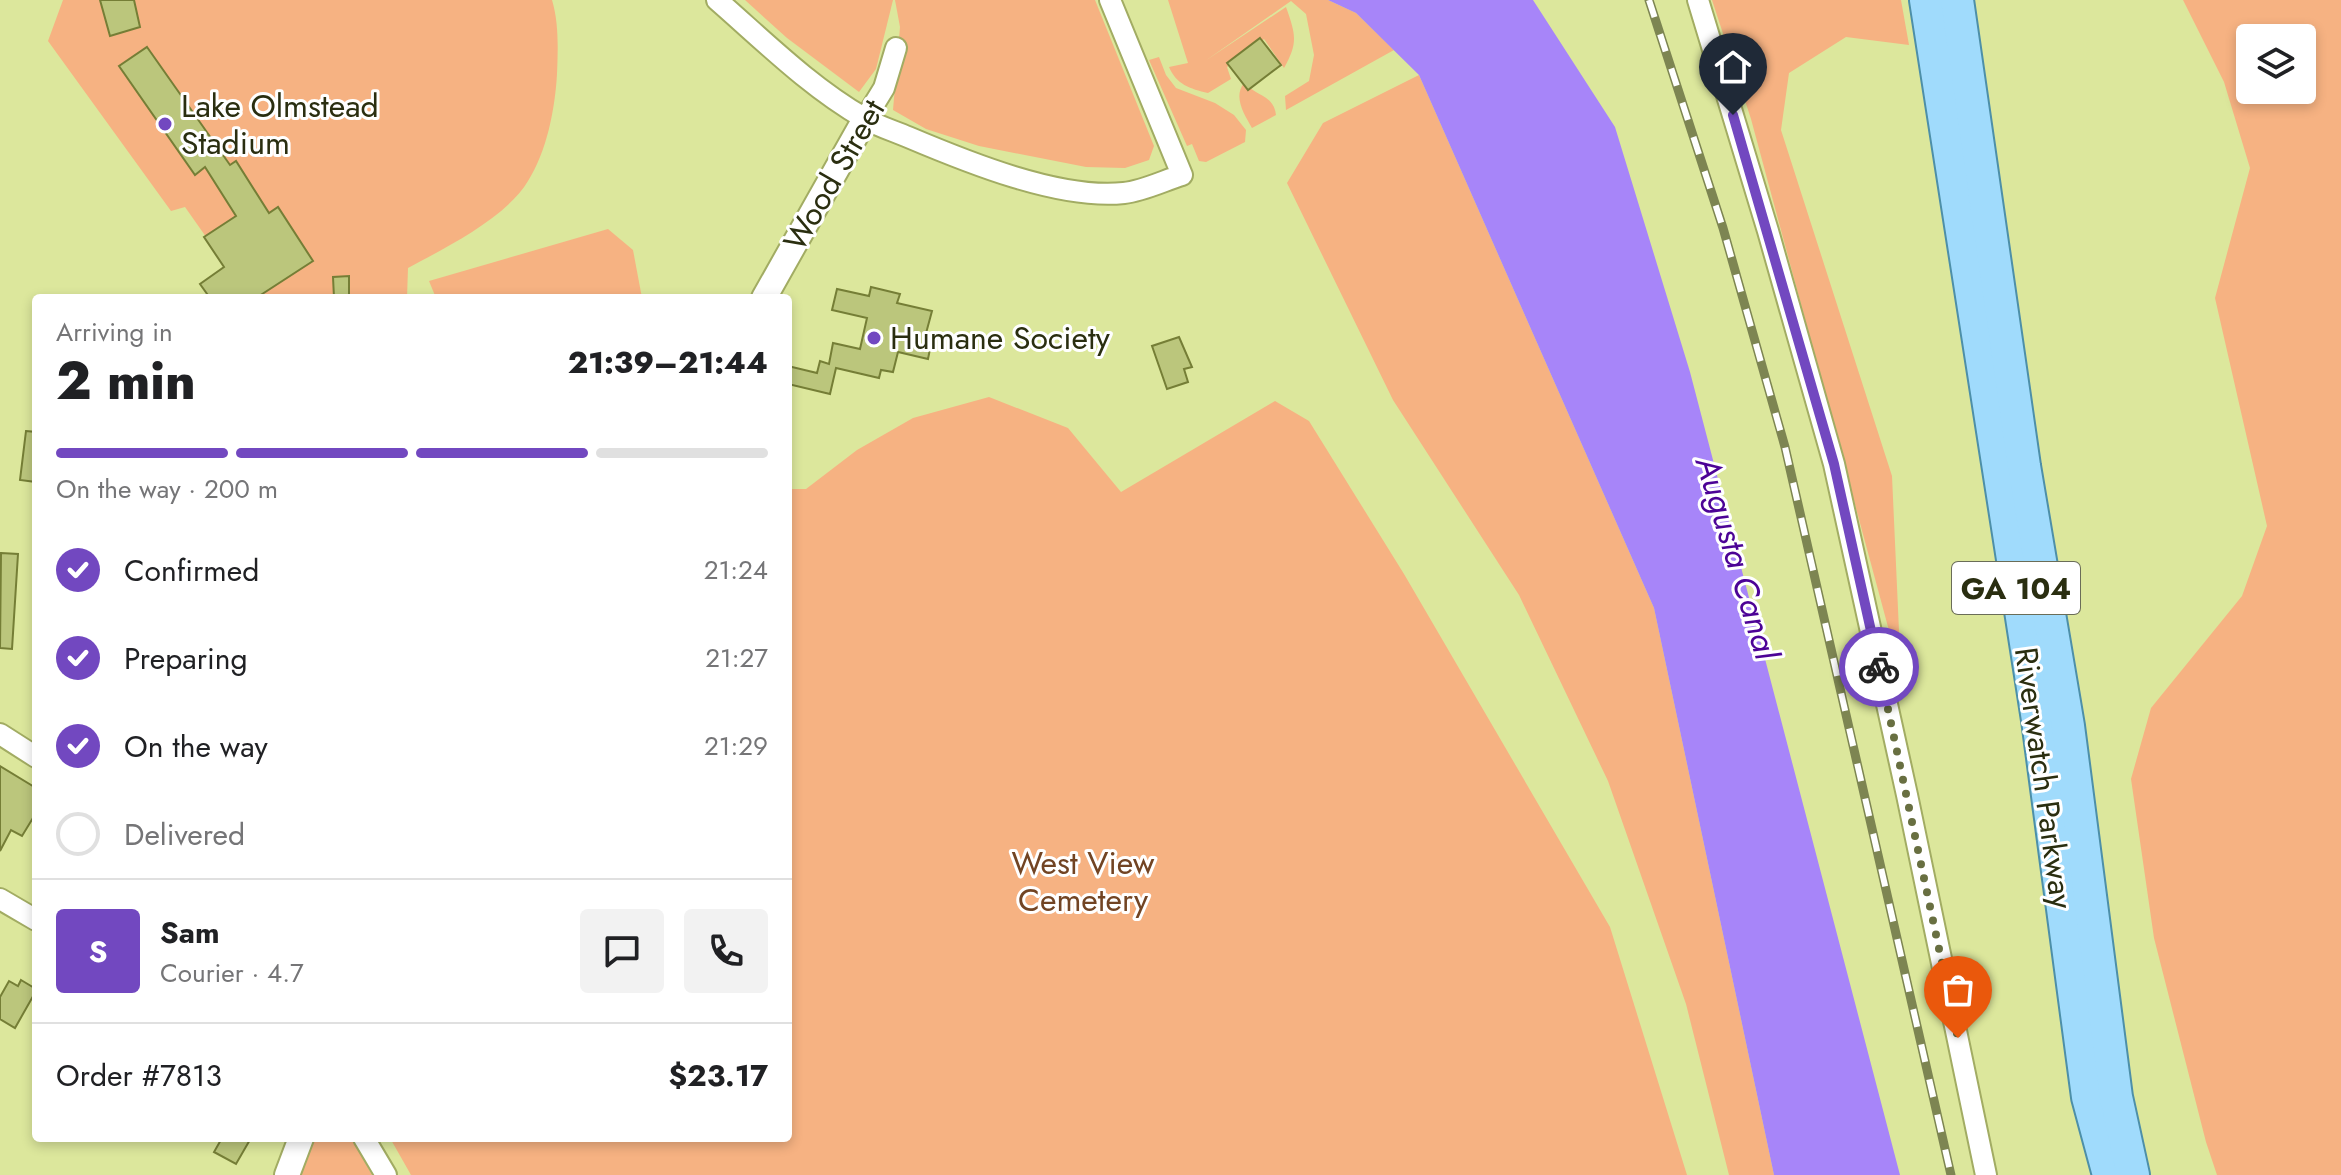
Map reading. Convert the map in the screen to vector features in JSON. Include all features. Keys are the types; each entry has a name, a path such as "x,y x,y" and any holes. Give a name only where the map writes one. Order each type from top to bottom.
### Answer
{"main road":[{"name":"Riverwatch Parkway","path":"1926,0 2038,720 2088,1097 2109,1175"},
{"name":"Riverwatch Parkway","path":"1957,0 2024,466 2068,726 2116,1097 2133,1175"}],"street":[{"path":"717,0 823,91 865,119 948,154 1055,188 1107,194 1128,193 1182,175 1110,0"},
{"path":"1698,0 1834,464 1911,810 1986,1175"},
{"name":"Wood Street","path":"766,294 884,88 896,48"},
{"path":"0,734 32,754"},
{"path":"0,899 32,918"},
{"path":"287,1175 299,1142"},
{"path":"366,1142 386,1175"}],"green space":[{"path":"63,0 552,0 557,27 557,74 545,143 528,181 518,195 490,220 408,268 407,294 246,294 185,207 171,211 48,41"},
{"path":"745,0 893,0 876,69 859,92 787,38"},
{"path":"895,0 1095,0 1154,146 1149,160 1125,168 1086,167 979,146 926,129 893,110 900,27"},
{"path":"1168,0 1328,0 1356,13 1394,50 1286,110 1285,96 1309,81 1314,55 1306,14 1291,1 1205,61 1286,7 1294,44 1284,68 1264,39 1227,67 1231,79 1208,93 1184,85 1169,67 1188,63"},
{"path":"1712,0 1901,0 1909,45 1846,37 1789,73 1781,130 1892,476 1901,675 1751,119"},
{"path":"2183,0 2341,0 2341,1175 2217,1175 2154,938 2131,779 2151,708 2242,596 2267,526 2215,298 2250,168 2224,82"},
{"path":"1159,57 1166,75 1176,88 1215,103 1234,115 1246,130 1245,142 1206,162 1199,161 1192,144 1187,146 1149,60"},
{"path":"1419,75 1654,608 1774,1175 1729,1175 1686,1004 1608,781 1519,595 1393,400 1287,183 1323,123"},
{"path":"1244,83 1275,108 1276,115 1252,128 1240,100"},
{"path":"608,229 633,250 641,294 434,294 429,281"},
{"name":"West View Cemetery","path":"989,397 1068,428 1121,492 1275,401 1309,421 1404,574 1610,927 1687,1175 411,1175 392,1142 792,1142 792,489 806,489 857,450 913,418"},
{"path":"313,1142 354,1142 372,1175 300,1175"}],"water":[{"name":"Augusta Canal","path":"1328,0 1533,0 1615,127 1690,372 1900,1175 1774,1175 1654,608 1419,75 1356,13"}],"building":[{"path":"100,0 134,0 140,27 110,36"},
{"path":"1260,38 1281,65 1248,90 1227,63"},
{"path":"147,47 230,165 236,161 269,213 278,207 313,261 262,294 207,294 200,284 224,267 204,237 236,216 205,167 195,175 119,66"},
{"path":"349,276 349,294 334,294 333,277"},
{"name":"Humane Society","path":"871,287 900,294 897,303 932,311 925,337 932,339 928,359 898,352 893,372 881,370 879,378 836,368 830,394 792,385 792,367 817,373 820,361 829,364 833,343 860,349 867,318 832,310 837,289 869,296"},
{"path":"1179,337 1192,367 1184,369 1188,382 1167,389 1152,346"},
{"path":"26,431 32,432 32,482 20,480"},
{"path":"1,553 18,554 12,649 0,648"},
{"path":"0,766 32,786 32,820 22,836 11,830 0,851"},
{"path":"21,980 32,987 32,998 15,1028 0,1019 0,997 9,981 18,986"},
{"path":"220,1142 249,1142 236,1164 214,1152"}],"railway":[{"path":"1649,0 1723,228 1785,447 1951,1175"}],"way so far":[{"path":"1879,667 1958,1038"}],"place":[{"name":"Lake Olmstead Stadium","path":"165,124"},
{"name":"Humane Society","path":"874,338"}],"route":[{"path":"1733,115 1834,464 1879,667"}]}
